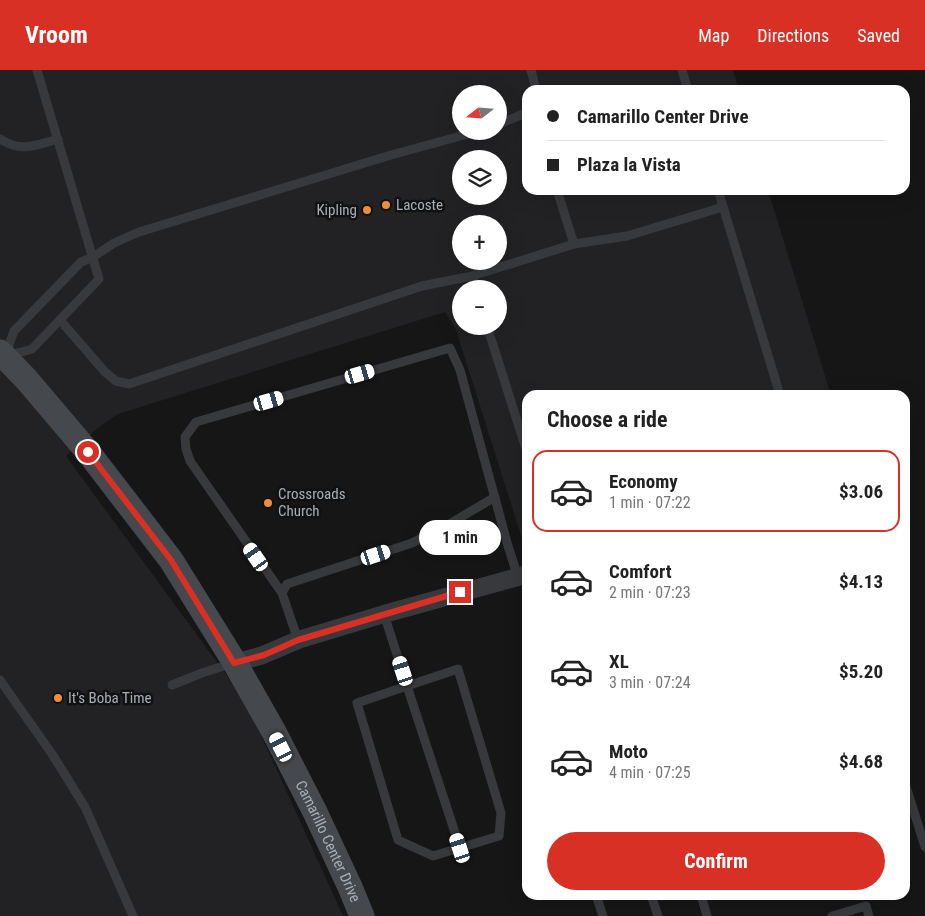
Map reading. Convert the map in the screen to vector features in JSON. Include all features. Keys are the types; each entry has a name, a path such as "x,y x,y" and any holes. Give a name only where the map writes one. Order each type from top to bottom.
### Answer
{"street":[{"name":"Camarillo Center Drive","path":"2,357 27,380 88,452 171,560 274,732 315,812 362,916"},
{"path":"234,663 264,655 298,640 522,575"}],"lane":[{"path":"2,357 32,349 99,279 37,70"},
{"path":"532,70 535,85"},
{"path":"682,70 686,85"},
{"path":"508,120 522,114"},
{"path":"2,357 14,332 81,262 114,244 139,232 452,138"},
{"path":"0,139 10,146 19,148 58,139"},
{"path":"559,195 574,244"},
{"path":"719,195 778,390"},
{"path":"60,320 105,372 116,381 129,384 422,286 472,276 574,244 627,236 723,207"},
{"path":"472,276 473,280"},
{"path":"491,335 522,436"},
{"path":"298,640 282,593 190,461 185,437 196,422 450,348 460,370 495,497 522,569"},
{"path":"282,593 287,584 412,543 452,523 495,497"},
{"path":"384,614 460,848"},
{"path":"172,685 202,672 234,663"},
{"path":"458,669 502,814 499,836 432,856 398,840 357,703 407,686 458,669"},
{"path":"0,680 52,754 85,807 133,916"},
{"path":"910,811 925,847"},
{"path":"598,900 603,916"},
{"path":"653,900 658,916"},
{"path":"702,900 707,916"},
{"path":"832,916 866,906 869,916"}],"shaded area":[{"path":"0,70 733,70 738,85 522,85 522,195 770,195 829,390 522,390 522,539 458,335 507,335 507,280 452,280 452,323 445,312 118,414 99,427 66,456 246,702 343,916 0,916"}],"place":[{"name":"Lacoste","path":"386,205"},
{"name":"Kipling","path":"367,210"},
{"name":"Crossroads Church","path":"268,503"},
{"name":"It's Boba Time","path":"58,698"}],"route":[{"path":"88,452 171,560 234,663 264,655 298,640 460,592"}]}
